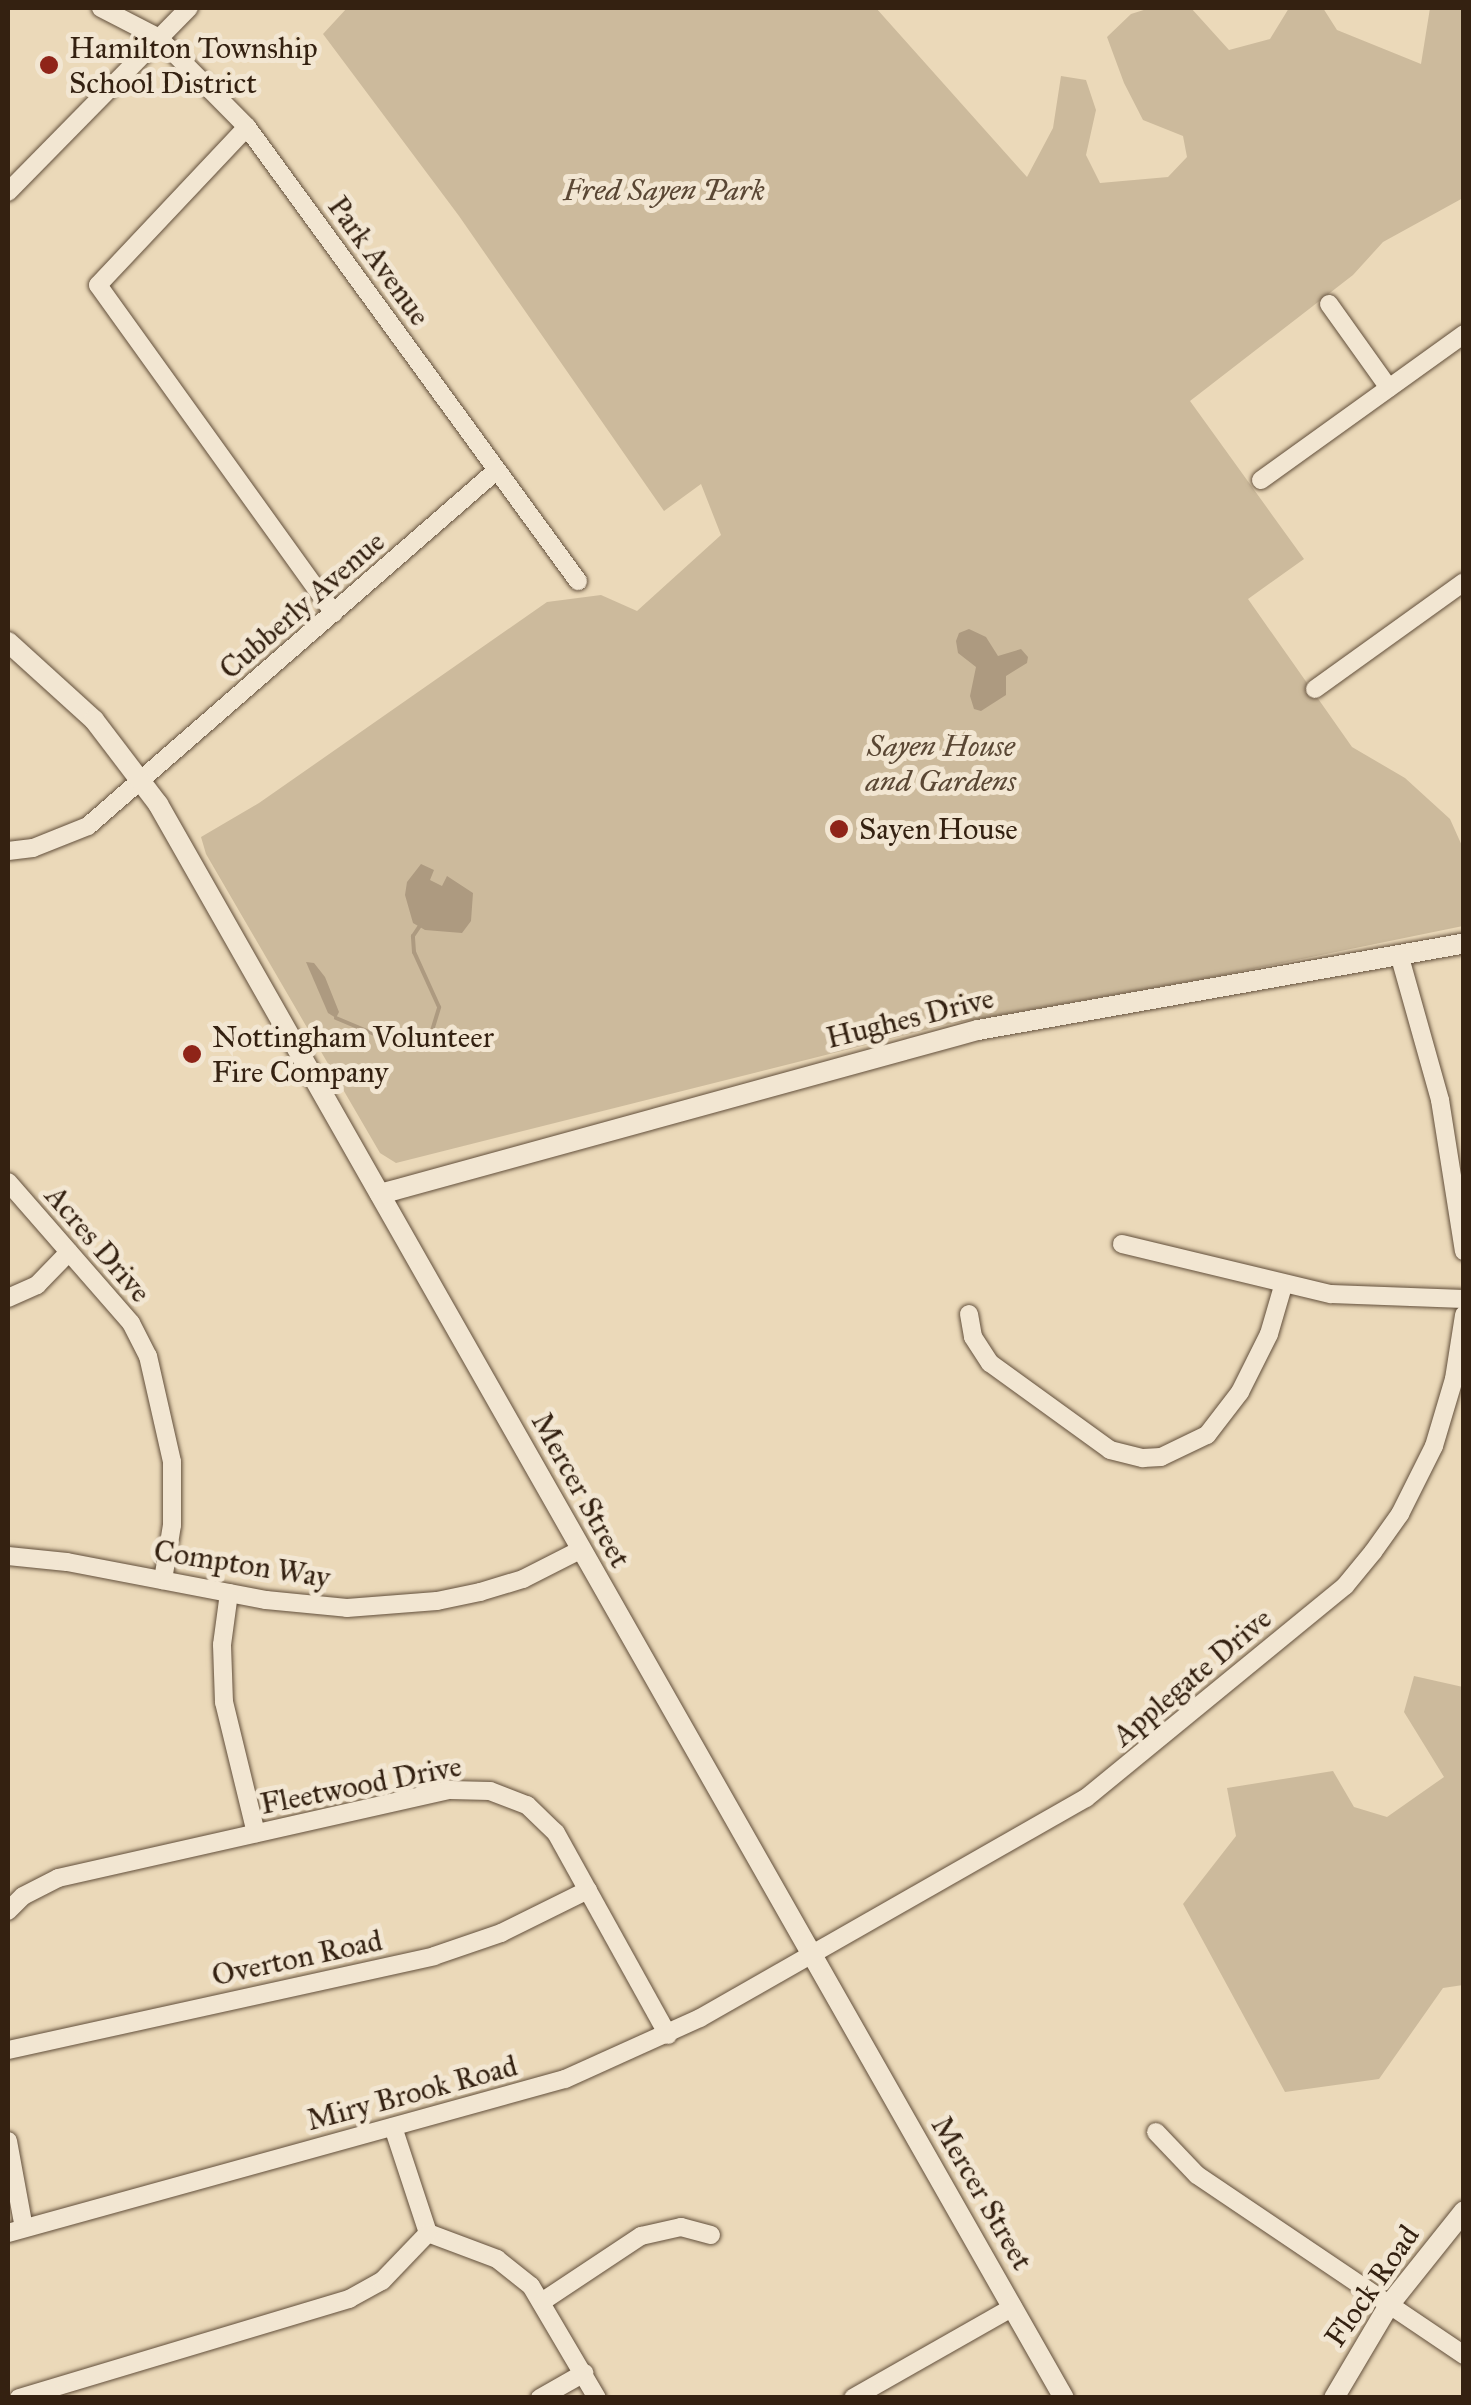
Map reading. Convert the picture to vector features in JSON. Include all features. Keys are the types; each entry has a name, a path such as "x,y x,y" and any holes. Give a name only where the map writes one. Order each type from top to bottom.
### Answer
{"street":[{"name":"Park Avenue","path":"101,8 159,38 247,127 578,582"},
{"path":"8,192 189,8"},
{"path":"247,127 98,286 334,613"},
{"path":"1328,304 1389,388"},
{"path":"1261,480 1464,334"},
{"name":"Cubberly Avenue","path":"8,851 33,848 88,826 497,470"},
{"path":"1315,689 1464,582"},
{"name":"Mercer Street","path":"8,642 94,720 144,781 1064,2398"},
{"name":"Hughes Drive","path":"380,1194 978,1030 1464,942"},
{"path":"1399,954 1429,1050 1459,1181 1464,1252"},
{"name":"Acres Drive","path":"8,1182 131,1322 148,1356 172,1462 172,1524 164,1580"},
{"path":"1122,1244 1283,1286 1369,1297 1464,1299"},
{"path":"8,1298 37,1286 69,1252"},
{"path":"969,1314 973,1337 990,1363 1110,1450 1142,1458 1161,1457 1207,1435 1240,1392 1269,1334 1283,1286"},
{"name":"Applegate Drive","path":"810,1956 1106,1785 1344,1586 1400,1514 1434,1446 1454,1380 1464,1315"},
{"name":"Compton Way","path":"8,1556 229,1593 347,1608 436,1601 524,1578 580,1550"},
{"path":"229,1593 222,1645 224,1702 256,1834"},
{"name":"Fleetwood Drive","path":"8,1911 23,1896 58,1878 450,1790 490,1791 526,1805 543,1818 588,1890 668,2035"},
{"name":"Overton Road","path":"8,2050 434,1956 502,1933 588,1890"},
{"name":"Miry Brook Road","path":"16,2230 513,2097 668,2035 810,1956"},
{"path":"393,2127 428,2232"},
{"path":"1156,2132 1196,2175 1464,2355"},
{"path":"8,2141 16,2230"},
{"name":"Flock Road","path":"1334,2398 1389,2306 1464,2211"},
{"path":"543,2302 641,2236 681,2227 711,2235"},
{"path":"428,2232 497,2259 515,2271 543,2302 597,2398"},
{"path":"19,2398 349,2299 382,2281 428,2232"},
{"path":"854,2398 1013,2306"},
{"path":"540,2398 584,2373"}],"green space":[{"path":"347,8 876,8 1027,177 1053,128 1061,76 1086,80 1096,110 1086,155 1100,183 1168,177 1187,157 1183,136 1143,120 1124,83 1107,37 1131,14 1150,8 1191,8 1229,50 1270,39 1289,8 1323,8 1337,30 1421,64 1430,8 1463,8 1463,198 1383,242 1353,275 1190,401 1304,559 1248,599 1352,747 1405,778 1450,819 1463,848 1463,926 1218,976 949,1024 396,1163 380,1153 206,854 201,837 259,803 547,602 601,595 637,611 721,535 701,484 664,511 459,216 323,34"},
{"path":"1414,1676 1463,1687 1463,1985 1443,1988 1379,2079 1285,2092 1183,1904 1236,1836 1227,1788 1333,1771 1354,1807 1387,1817 1444,1777 1404,1712"}],"shaded area":[{"path":"969,629 986,637 998,656 1021,649 1028,657 1027,663 1006,676 1006,695 981,711 974,709 970,696 976,667 958,653 956,641 959,633"},
{"path":"421,864 434,870 430,880 442,886 447,876 473,893 471,921 462,933 425,930 413,923 405,895 407,882"},
{"path":"306,962 314,963 325,977 339,1012 336,1018 328,1013"}],"waterway":[{"path":"336,1018 393,1042 420,1042 431,1034 439,1007 414,952 413,936 419,927"}],"place":[{"name":"Hamilton Township School District","path":"49,65"},
{"name":"Sayen House","path":"839,829"},
{"name":"Nottingham Volunteer Fire Company","path":"192,1054"}],"park label":[{"name":"Fred Sayen Park","path":"664,190"},
{"name":"Sayen House and Gardens","path":"941,763"}]}
